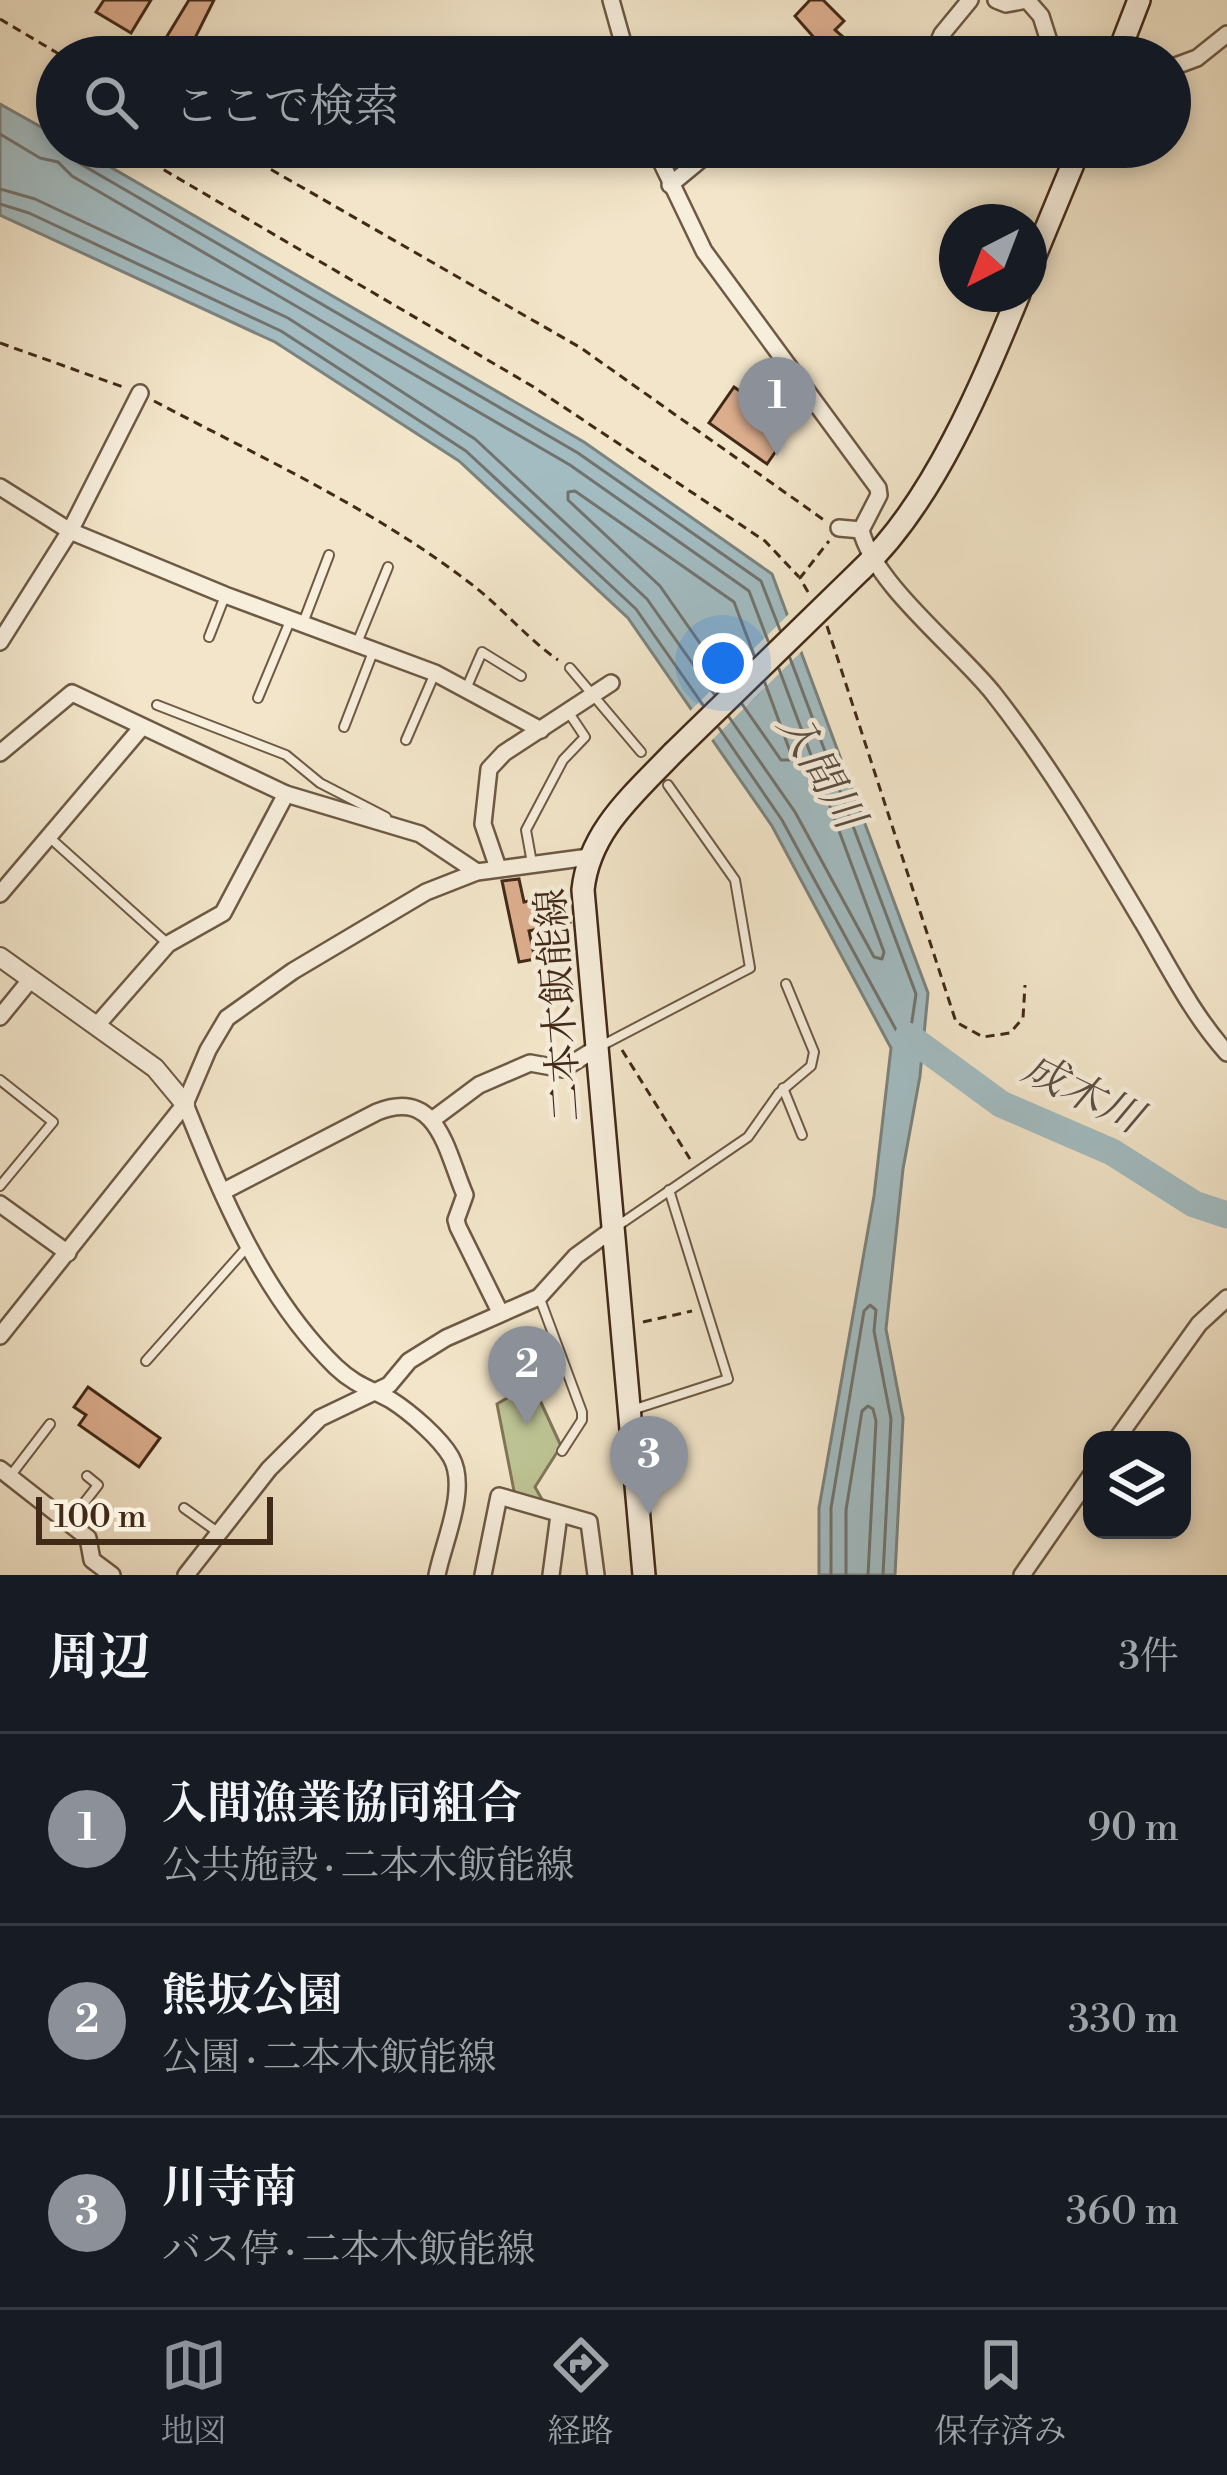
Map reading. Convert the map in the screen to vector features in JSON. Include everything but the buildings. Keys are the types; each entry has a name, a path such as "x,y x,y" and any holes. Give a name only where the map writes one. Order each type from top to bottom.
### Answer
{"main road":[{"path":"1125,36 1139,0"},
{"path":"1047,227 1071,168"},
{"name":"二本木飯能線","path":"644,1575 613,1229 606,1043 584,922 589,857 611,819 868,564 906,517 948,446 1011,312"}],"street":[{"path":"611,0 621,36"},
{"path":"941,36 970,0"},
{"path":"996,0 1006,4 1027,0 1041,16 1047,36"},
{"path":"1191,60 1227,34"},
{"path":"663,168 704,251 878,488 876,504 861,530 868,564 977,673 1007,712 1108,865 1195,1012 1227,1053"},
{"path":"670,185 691,168"},
{"path":"0,642 70,531 140,393"},
{"path":"0,488 70,531 435,673 541,730"},
{"path":"839,528 861,530"},
{"path":"498,868 483,824 482,765 611,683"},
{"path":"0,753 72,693 286,794 420,834 477,872"},
{"path":"0,895 142,727"},
{"path":"97,1025 168,944 223,913 286,794"},
{"path":"0,1336 185,1104 227,1018 345,938 425,892 477,872 589,857"},
{"path":"0,957 172,1083 271,1286 309,1338 356,1385 393,1401 435,1439 454,1467 455,1494 437,1575"},
{"path":"0,1017 31,979"},
{"path":"432,1120 493,1078 530,1063 563,1069 606,1043"},
{"path":"224,1191 398,1103 423,1110 432,1120 465,1195 458,1227 500,1312"},
{"path":"0,1204 68,1253"},
{"path":"186,1575 268,1469 320,1418 389,1385 422,1352 539,1297 576,1256 613,1229"},
{"path":"1123,1431 1199,1324 1227,1298"},
{"path":"5,1473 88,1538 92,1560 112,1575"},
{"path":"1022,1575 1083,1487"},
{"path":"483,1575 499,1496 589,1522 596,1575"},
{"path":"551,1575 559,1515"}],"lane":[{"path":"259,698 329,555"},
{"path":"356,644 388,567"},
{"path":"209,637 225,595"},
{"path":"344,727 374,651"},
{"path":"466,689 482,652 521,676"},
{"path":"570,668 641,752"},
{"path":"406,740 435,673"},
{"path":"157,705 286,755 320,783 420,834"},
{"path":"532,864 526,830 563,760 585,737 569,713"},
{"path":"606,1043 750,968 735,880 668,785"},
{"path":"49,837 168,944"},
{"path":"613,1229 748,1137 783,1088 811,1066 814,1052 786,984"},
{"path":"0,1080 52,1122 0,1186"},
{"path":"783,1088 802,1136"},
{"path":"628,1412 728,1379 668,1190"},
{"path":"146,1360 249,1245"},
{"path":"539,1297 582,1412 582,1420 562,1451"},
{"path":"5,1473 50,1424"},
{"path":"70,1521 98,1485 87,1476"},
{"path":"184,1508 220,1534"}],"path":[{"path":"0,19 36,40"},
{"path":"161,168 532,386 765,541 800,578 811,598"},
{"path":"268,168 581,348 839,528 800,578"},
{"path":"0,343 140,393 310,483 475,586 570,668"},
{"path":"822,617 833,637 956,1022 983,1036 1010,1034 1023,1018 1025,986"},
{"path":"606,1043 698,1171"},
{"path":"621,1327 706,1307"}],"green space":[{"path":"532,1383 561,1446 535,1487 544,1503 515,1496 497,1404"}],"water":[{"name":"入間川","path":"0,104 36,124 36,168 112,168 584,442 772,574 928,993 886,1329 903,1418 895,1575 819,1575 819,1508 874,1196 891,1048 772,826 628,618 459,461 275,342 0,215"}],"pier":[{"path":"792,611 806,647 708,744 687,714"}],"waterway":[{"name":"成木川","path":"908,1036 1001,1104 1112,1152 1194,1204 1227,1215"}],"place":[{"name":"入間漁業協同組合","path":"777,456"},
{"name":"熊坂公園","path":"527,1425"},
{"name":"川寺南","path":"649,1515"}]}
